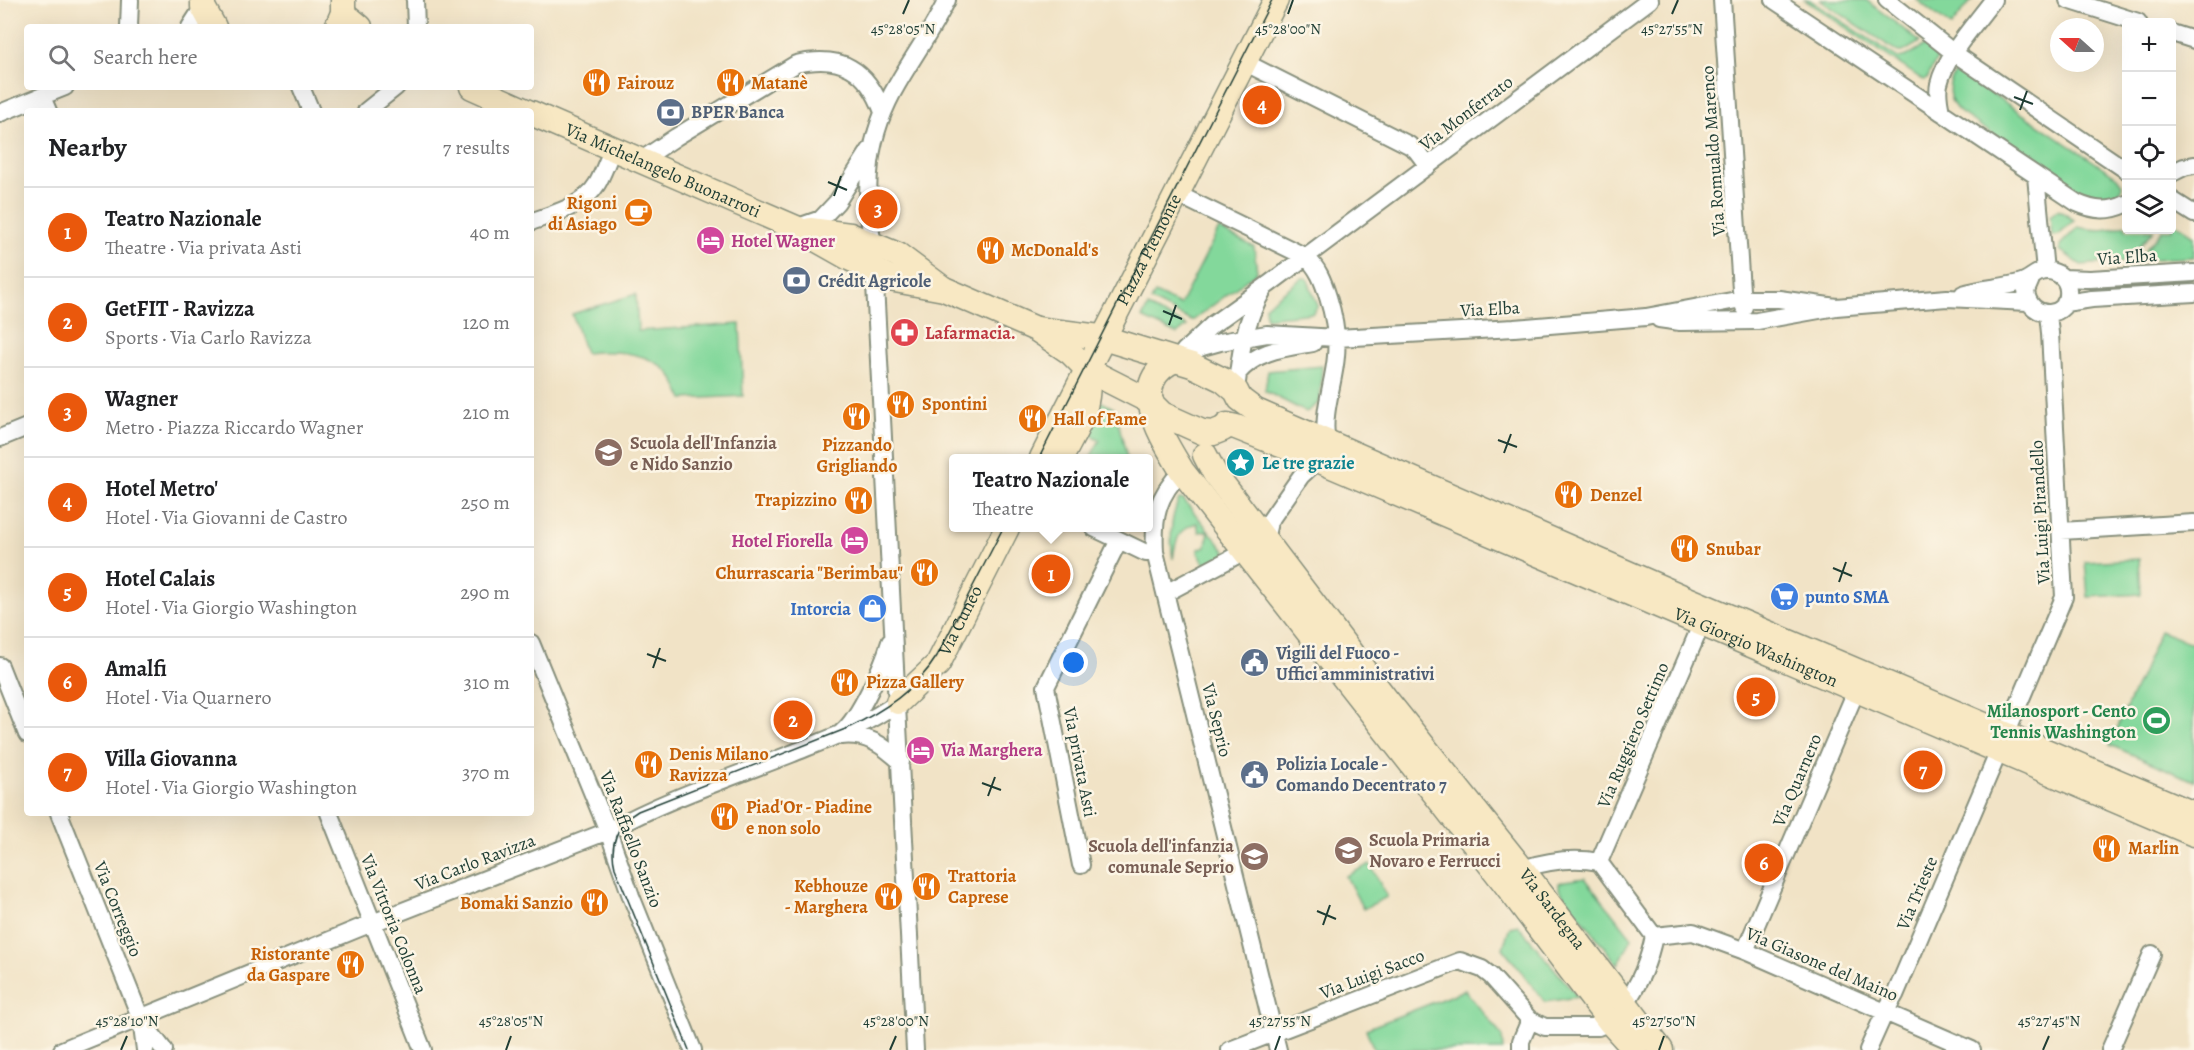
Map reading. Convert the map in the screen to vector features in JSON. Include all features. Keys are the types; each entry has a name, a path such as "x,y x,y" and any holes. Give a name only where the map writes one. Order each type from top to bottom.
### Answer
{"main road":[{"path":"1177,194 1276,0"},
{"path":"479,90 519,108"},
{"name":"Via Michelangelo Buonarroti","path":"534,114 796,228 895,280 944,289"},
{"name":"Piazza Piemonte","path":"1045,454 1177,194"},
{"name":"Via Michelangelo Buonarroti","path":"796,228 850,235 898,255 944,289 1036,329 1070,352 1088,370"},
{"name":"Via Michelangelo Buonarroti","path":"1036,329 1104,338"},
{"path":"1104,338 1207,370 1238,388 1256,411 1322,451"},
{"path":"1175,360 1162,368 1152,383 1149,401 1160,434 1182,471 1255,546"},
{"path":"1088,370 1149,401 1162,414 1193,428 1213,433 1225,427 1236,427 1322,451"},
{"name":"Piazza Piemonte","path":"1064,454 1086,411 1089,396 1088,370"},
{"path":"1182,471 1205,455 1225,427 1235,418 1238,388"},
{"name":"Via Giorgio Washington","path":"1322,451 2002,742 2194,814"},
{"path":"1205,455 1255,546"},
{"path":"947,645 946,621 994,532"},
{"name":"Via Cuneo","path":"897,702 938,664 1005,532"},
{"name":"Via Sardegna","path":"1255,546 1618,1013 1661,1050"},
{"name":"Via Giorgio Washington","path":"2002,742 2194,834"},
{"name":"Via Sardegna","path":"1618,1013 1635,1050"}],"street":[{"path":"129,24 130,0"},
{"path":"416,0 416,24"},
{"path":"915,1050 873,246 867,215 868,180 872,146 883,112 947,0"},
{"name":"Via Monferrato","path":"1306,257 1650,0"},
{"name":"Via Romualdo Marenco","path":"1722,0 1742,299"},
{"path":"1774,0 2036,176 2086,207 2104,210 2122,205"},
{"path":"1887,0 1954,53 2122,167"},
{"path":"1941,112 1939,84 1954,53 1993,0"},
{"path":"2068,0 2125,18"},
{"path":"193,24 207,11"},
{"path":"2176,34 2194,40"},
{"path":"640,162 676,137 796,64 810,61 830,61 855,70 870,84 883,112"},
{"path":"1244,62 1409,145 1416,150 1428,166"},
{"path":"25,108 45,104 61,90"},
{"path":"302,90 310,108"},
{"path":"370,108 392,90"},
{"path":"0,113 24,108"},
{"path":"796,228 821,219 837,202 872,146"},
{"path":"534,221 577,204 587,196 596,185 613,149"},
{"path":"2176,172 2194,165"},
{"path":"2036,176 2038,274"},
{"name":"Piazza Piemonte","path":"1177,194 1306,257 1313,264 1324,284 1337,338 1322,451"},
{"path":"2176,203 2194,214"},
{"path":"1175,360 1212,325 1306,257"},
{"path":"2055,272 2063,278 2069,292 2066,303 2060,310 2048,314 2038,312 2028,302 2027,286 2038,274 2055,272"},
{"name":"Via Elba","path":"2063,278 2090,279 2194,273"},
{"name":"Via Elba","path":"1947,298 2023,282 2038,274"},
{"path":"1238,388 1244,338 1255,305 1265,287"},
{"path":"2066,303 2092,299 2194,293"},
{"name":"Via Elba","path":"1646,317 1680,322 1757,321 1836,307 1947,298 2028,302"},
{"path":"1742,299 1744,309 1757,321"},
{"name":"Via Elba","path":"1337,338 1514,328 1646,317 1742,299 1779,299 1836,307"},
{"name":"Via Luigi Pirandello","path":"2002,742 2064,597 2048,314"},
{"path":"1175,360 1202,347 1267,334 1337,338"},
{"path":"1238,388 1246,362 1268,352 1337,338"},
{"path":"0,438 24,427"},
{"path":"1182,471 1170,483 1158,507 1154,528 1155,552 1166,592 1255,546 1301,476 1322,451"},
{"path":"2061,531 2194,523"},
{"path":"1102,532 1146,553 1155,552"},
{"name":"Via privata Asti","path":"1081,865 1046,687 1119,540"},
{"name":"Via Seprio","path":"1166,592 1278,1050"},
{"name":"Via Ruggiero Settimo","path":"1599,862 1706,615"},
{"path":"837,736 848,728 863,703 886,656 892,634"},
{"name":"Via Raffaello Sanzio","path":"534,650 608,831 631,896 693,1050"},
{"path":"0,666 24,726"},
{"name":"Via Quarnero","path":"1744,951 1860,682"},
{"name":"Via Carlo Ravizza","path":"62,1050 608,831 644,813 837,736 878,716 897,702"},
{"path":"837,736 855,736 876,741 901,762"},
{"name":"Via Trieste","path":"1868,1050 1895,995 2002,742"},
{"name":"Via Correggio","path":"59,816 141,1019 145,1050"},
{"name":"Via Vittoria Colonna","path":"330,816 423,1050"},
{"path":"1513,876 1541,863 1581,859 1599,862 1654,936 1651,953 1641,978 1618,1013 1598,1027 1545,1027 1530,1020 1521,1041 1521,1050"},
{"name":"Via Giasone del Maino","path":"1654,936 1693,932 1744,951 1971,1050"},
{"path":"2110,1050 2152,954"},
{"name":"Via Luigi Sacco","path":"1230,1050 1460,961 1482,969 1491,976 1530,1020"},
{"name":"Via Correggio","path":"141,1019 164,1050"}],"green space":[{"path":"1805,0 1810,0 1898,58 1907,56 1925,45 1938,56 1927,79 1923,80"},
{"path":"1820,0 1866,0 1920,42 1903,52 1898,52"},
{"path":"1917,0 1972,0 1951,26"},
{"path":"1958,71 2117,177 2122,184 2118,195 2103,201 2086,197 1961,113 1950,98 1951,81"},
{"path":"2058,210 2074,220 2059,235 2052,236 2050,216"},
{"path":"2176,224 2194,236 2194,257 2137,260 2159,234 2176,234"},
{"path":"2122,226 2122,234 2150,234 2127,261 2081,265 2060,250 2060,245 2078,227 2102,230"},
{"path":"1219,229 1254,247 1257,272 1192,321 1151,301 1155,293 1180,305"},
{"path":"1302,278 1307,278 1318,306 1313,313 1266,318 1265,306"},
{"path":"636,294 638,331 740,324 743,396 683,399 670,374 652,361 641,356 619,352 585,353 572,314"},
{"path":"1148,307 1187,326 1177,334 1142,318"},
{"path":"1322,366 1320,402 1306,412 1265,391 1268,371"},
{"path":"1098,400 1115,409 1126,454 1092,454 1100,440 1083,430"},
{"path":"1179,499 1184,500 1227,553 1209,565 1204,563 1198,553 1199,549 1206,546 1209,531 1199,532 1197,523 1186,528 1179,536 1173,559 1172,529"},
{"path":"2139,559 2141,594 2088,597 2085,562"},
{"name":"Milanosport - Cento Tennis Washington","path":"2160,631 2194,644 2194,781 2110,745"},
{"path":"1370,864 1387,897 1363,909 1346,876"},
{"path":"1585,878 1632,938 1618,965 1559,889 1559,883"},
{"path":"1518,925 1578,997 1545,1002 1503,948 1510,927"},
{"path":"1465,990 1502,1036 1503,1050 1374,1050 1366,1029"}],"tram line":[{"path":"1041,454 1272,0"},
{"path":"689,1050 615,868 613,851 620,828 638,811 848,728 898,698 919,679 937,656 1001,532"}],"place":[{"name":"Fairouz","path":"596,83"},
{"name":"Matanè","path":"730,83"},
{"name":"Hotel Metro'","path":"1262,105"},
{"name":"BPER Banca","path":"670,112"},
{"name":"Wagner","path":"878,209"},
{"name":"Rigoni di Asiago","path":"638,213"},
{"name":"Hotel Wagner","path":"710,241"},
{"name":"McDonald's","path":"990,250"},
{"name":"Crédit Agricole","path":"797,281"},
{"name":"Lafarmacia.","path":"904,333"},
{"name":"Spontini","path":"901,404"},
{"name":"Pizzando Grigliando","path":"857,416"},
{"name":"Hall of Fame","path":"1032,419"},
{"name":"Scuola dell'Infanzia e Nido Sanzio","path":"609,453"},
{"name":"Le tre grazie","path":"1241,463"},
{"name":"Denzel","path":"1569,495"},
{"name":"Trapizzino","path":"858,500"},
{"name":"Hotel Fiorella","path":"854,541"},
{"name":"Snubar","path":"1685,549"},
{"name":"Churrascaria \"Berimbau\"","path":"924,573"},
{"name":"Teatro Nazionale","path":"1051,574"},
{"name":"punto SMA","path":"1784,597"},
{"name":"Intorcia","path":"872,609"},
{"name":"Vigili del Fuoco - Uffici amministrativi","path":"1255,663"},
{"name":"Pizza Gallery","path":"845,682"},
{"name":"Hotel Calais","path":"1756,697"},
{"name":"GetFIT - Ravizza","path":"793,720"},
{"name":"Milanosport - Cento Tennis Washington","path":"2157,721"},
{"name":"Via Marghera","path":"920,750"},
{"name":"Denis Milano Ravizza","path":"648,764"},
{"name":"Villa Giovanna","path":"1923,770"},
{"name":"Polizia Locale - Comando Decentrato 7","path":"1255,774"},
{"name":"Piad'Or - Piadine e non solo","path":"725,817"},
{"name":"Marlin","path":"2107,848"},
{"name":"Scuola Primaria Novaro e Ferrucci","path":"1348,850"},
{"name":"Scuola dell'infanzia comunale Seprio","path":"1255,856"},
{"name":"Amalfi","path":"1764,863"},
{"name":"Trattoria Caprese","path":"927,886"},
{"name":"Kebhouze - Marghera","path":"889,896"},
{"name":"Bomaki Sanzio","path":"594,903"},
{"name":"Ristorante da Gaspare","path":"351,964"}]}
